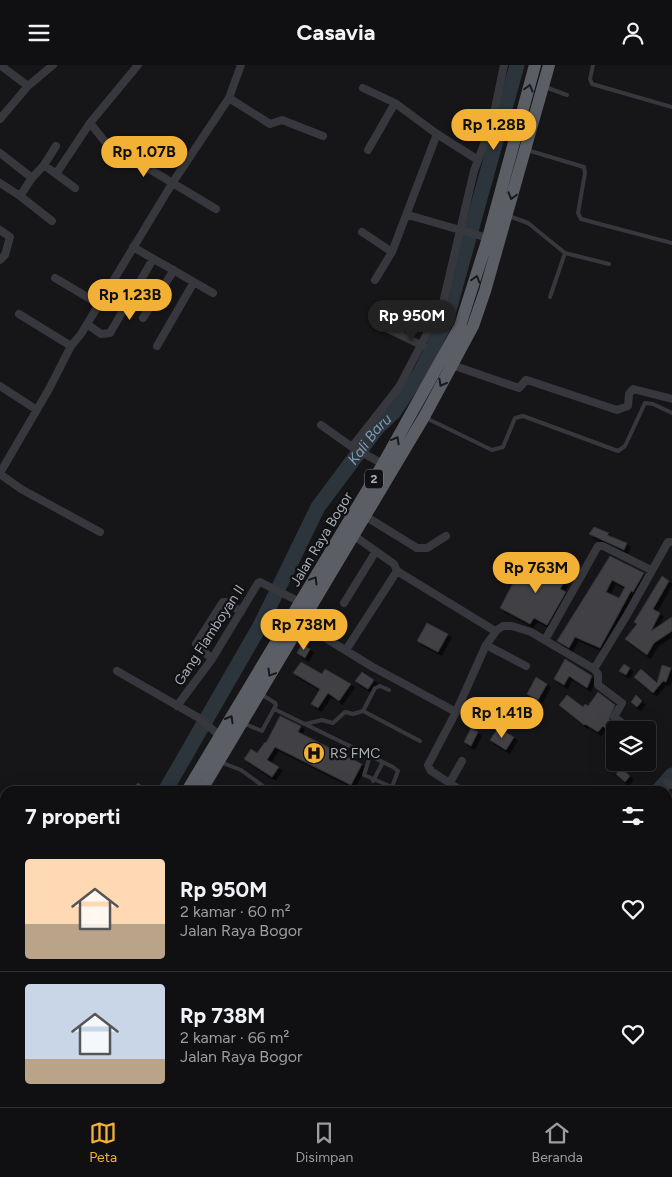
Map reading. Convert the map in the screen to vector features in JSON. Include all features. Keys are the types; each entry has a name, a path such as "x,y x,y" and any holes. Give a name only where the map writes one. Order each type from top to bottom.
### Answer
{"highway":[{"name":"Jalan Raya Bogor","path":"204,786 243,723 254,690 296,600 380,462 418,415 452,365 473,326 506,215 519,147 514,128 535,65"},
{"name":"Jalan Raya Bogor","path":"190,786 218,734 254,690 301,623 364,516 418,415 460,326 483,237 519,147 547,88 549,65"}],"street":[{"path":"0,65 28,86"},
{"path":"1,116 28,86 53,65"},
{"path":"58,171 90,123 138,65"},
{"path":"100,532 21,489 0,473 37,410 71,346 87,324 173,182 229,98 241,65"},
{"path":"354,448 399,387 423,347 444,303 463,232 478,160 494,124 504,65"},
{"path":"362,89 395,103 437,135 478,160"},
{"path":"229,98 270,125 279,120 323,136"},
{"path":"368,150 395,103"},
{"path":"90,123 106,143 216,209"},
{"path":"494,124 514,128"},
{"path":"375,280 392,252 408,215 437,135"},
{"path":"20,196 56,146"},
{"path":"1,156 32,178"},
{"path":"44,165 75,188"},
{"path":"0,183 52,221"},
{"path":"408,215 483,237"},
{"path":"0,230 10,237 5,255 0,259"},
{"path":"362,232 392,252"},
{"path":"133,247 213,293"},
{"path":"87,324 101,334 110,333 153,259"},
{"path":"144,319 174,270"},
{"path":"55,278 99,304"},
{"path":"157,346 194,282"},
{"path":"19,314 71,346"},
{"path":"384,327 423,347"},
{"path":"452,365 519,388 526,380 530,381 617,410 628,406 629,394 633,389 672,399"},
{"path":"0,386 37,410"},
{"path":"321,425 354,448 380,462"},
{"path":"364,516 417,548 426,548 446,536"},
{"path":"353,535 394,564 397,571 495,631"},
{"path":"594,669 668,542 672,542"},
{"path":"545,640 598,546 603,545 651,570"},
{"path":"344,603 376,551"},
{"path":"346,650 397,571"},
{"name":"Gang Flamboyan II","path":"177,706 212,659 259,583 296,600"},
{"path":"212,659 196,647 196,644 223,602 227,602 241,612"},
{"path":"301,623 371,666 456,712"},
{"path":"453,786 428,769 428,765 456,712 486,645 495,631 503,626 512,626 545,640 594,669 598,674 598,685 622,703 614,717 619,721"},
{"path":"486,645 526,666"},
{"path":"117,671 199,718 218,734"},
{"path":"449,784 462,761"}],"lane":[{"path":"593,65 590,79 592,84 672,107"},
{"path":"547,88 567,95"},
{"path":"519,147 584,167 585,173 578,213 581,219 672,243"},
{"path":"506,215 528,223 565,253 609,264"},
{"path":"550,297 565,253"},
{"path":"418,415 492,449 502,447 515,418 523,416 618,451 625,446 645,403 672,413"},
{"path":"363,711 375,689 380,686 389,690"},
{"path":"243,723 262,731 274,709 275,703 254,690"},
{"path":"274,709 384,762 398,771 394,785 391,786"},
{"path":"305,724 322,720 333,723 345,712 353,714 363,711 420,741"},
{"path":"208,754 241,770 263,786"},
{"path":"370,756 364,772 366,778 386,786"},
{"path":"373,781 384,762"}],"building":[{"path":"594,527 609,533 607,535 627,543 624,550 589,534"},
{"path":"610,556 644,573 633,592 631,591 600,648 575,637 569,648 557,641","holes":["612,580 625,587 619,598 606,592"]},
{"path":"562,562 573,568 560,589 566,592 547,625 534,618 530,624 500,608 523,564 552,579"},
{"path":"662,576 669,581 653,609 660,613 651,631 672,617 672,631 654,643 647,655 625,639 637,624 634,622"},
{"path":"427,623 448,634 438,652 417,641"},
{"path":"302,644 310,649 305,658 297,653"},
{"path":"565,659 592,676 587,688 569,676 564,685 554,679"},
{"path":"301,662 322,674 325,669 351,684 339,701 328,693 318,708 311,704 320,689 293,673"},
{"path":"624,664 630,668 626,675 619,671"},
{"path":"662,665 671,668 666,682 663,681 653,693 634,677 641,669 657,683"},
{"path":"362,672 374,680 368,689 355,681"},
{"path":"536,677 547,684 538,700 527,694"},
{"path":"598,692 615,705 609,719 611,721 606,721 606,729 603,726 598,732 584,725 559,705 567,695 583,707 585,704 588,706"},
{"path":"636,695 642,701 637,707 631,702"},
{"name":"RS FMC","path":"280,716 301,726 298,732 362,764 351,785 275,747 267,760 279,767 272,777 244,759 251,749 257,753 266,743"},
{"path":"471,728 478,732 471,746 464,742"},
{"path":"498,728 514,737 506,750 490,740"},
{"path":"618,771 624,771 630,776 625,782 616,774"}],"waterway":[{"name":"Kali Baru","path":"168,786 260,626 318,507 377,428 394,412 421,371 446,321 517,65"},
{"path":"662,786 672,775"}],"place":[{"name":"RS FMC","path":"314,753"}]}
